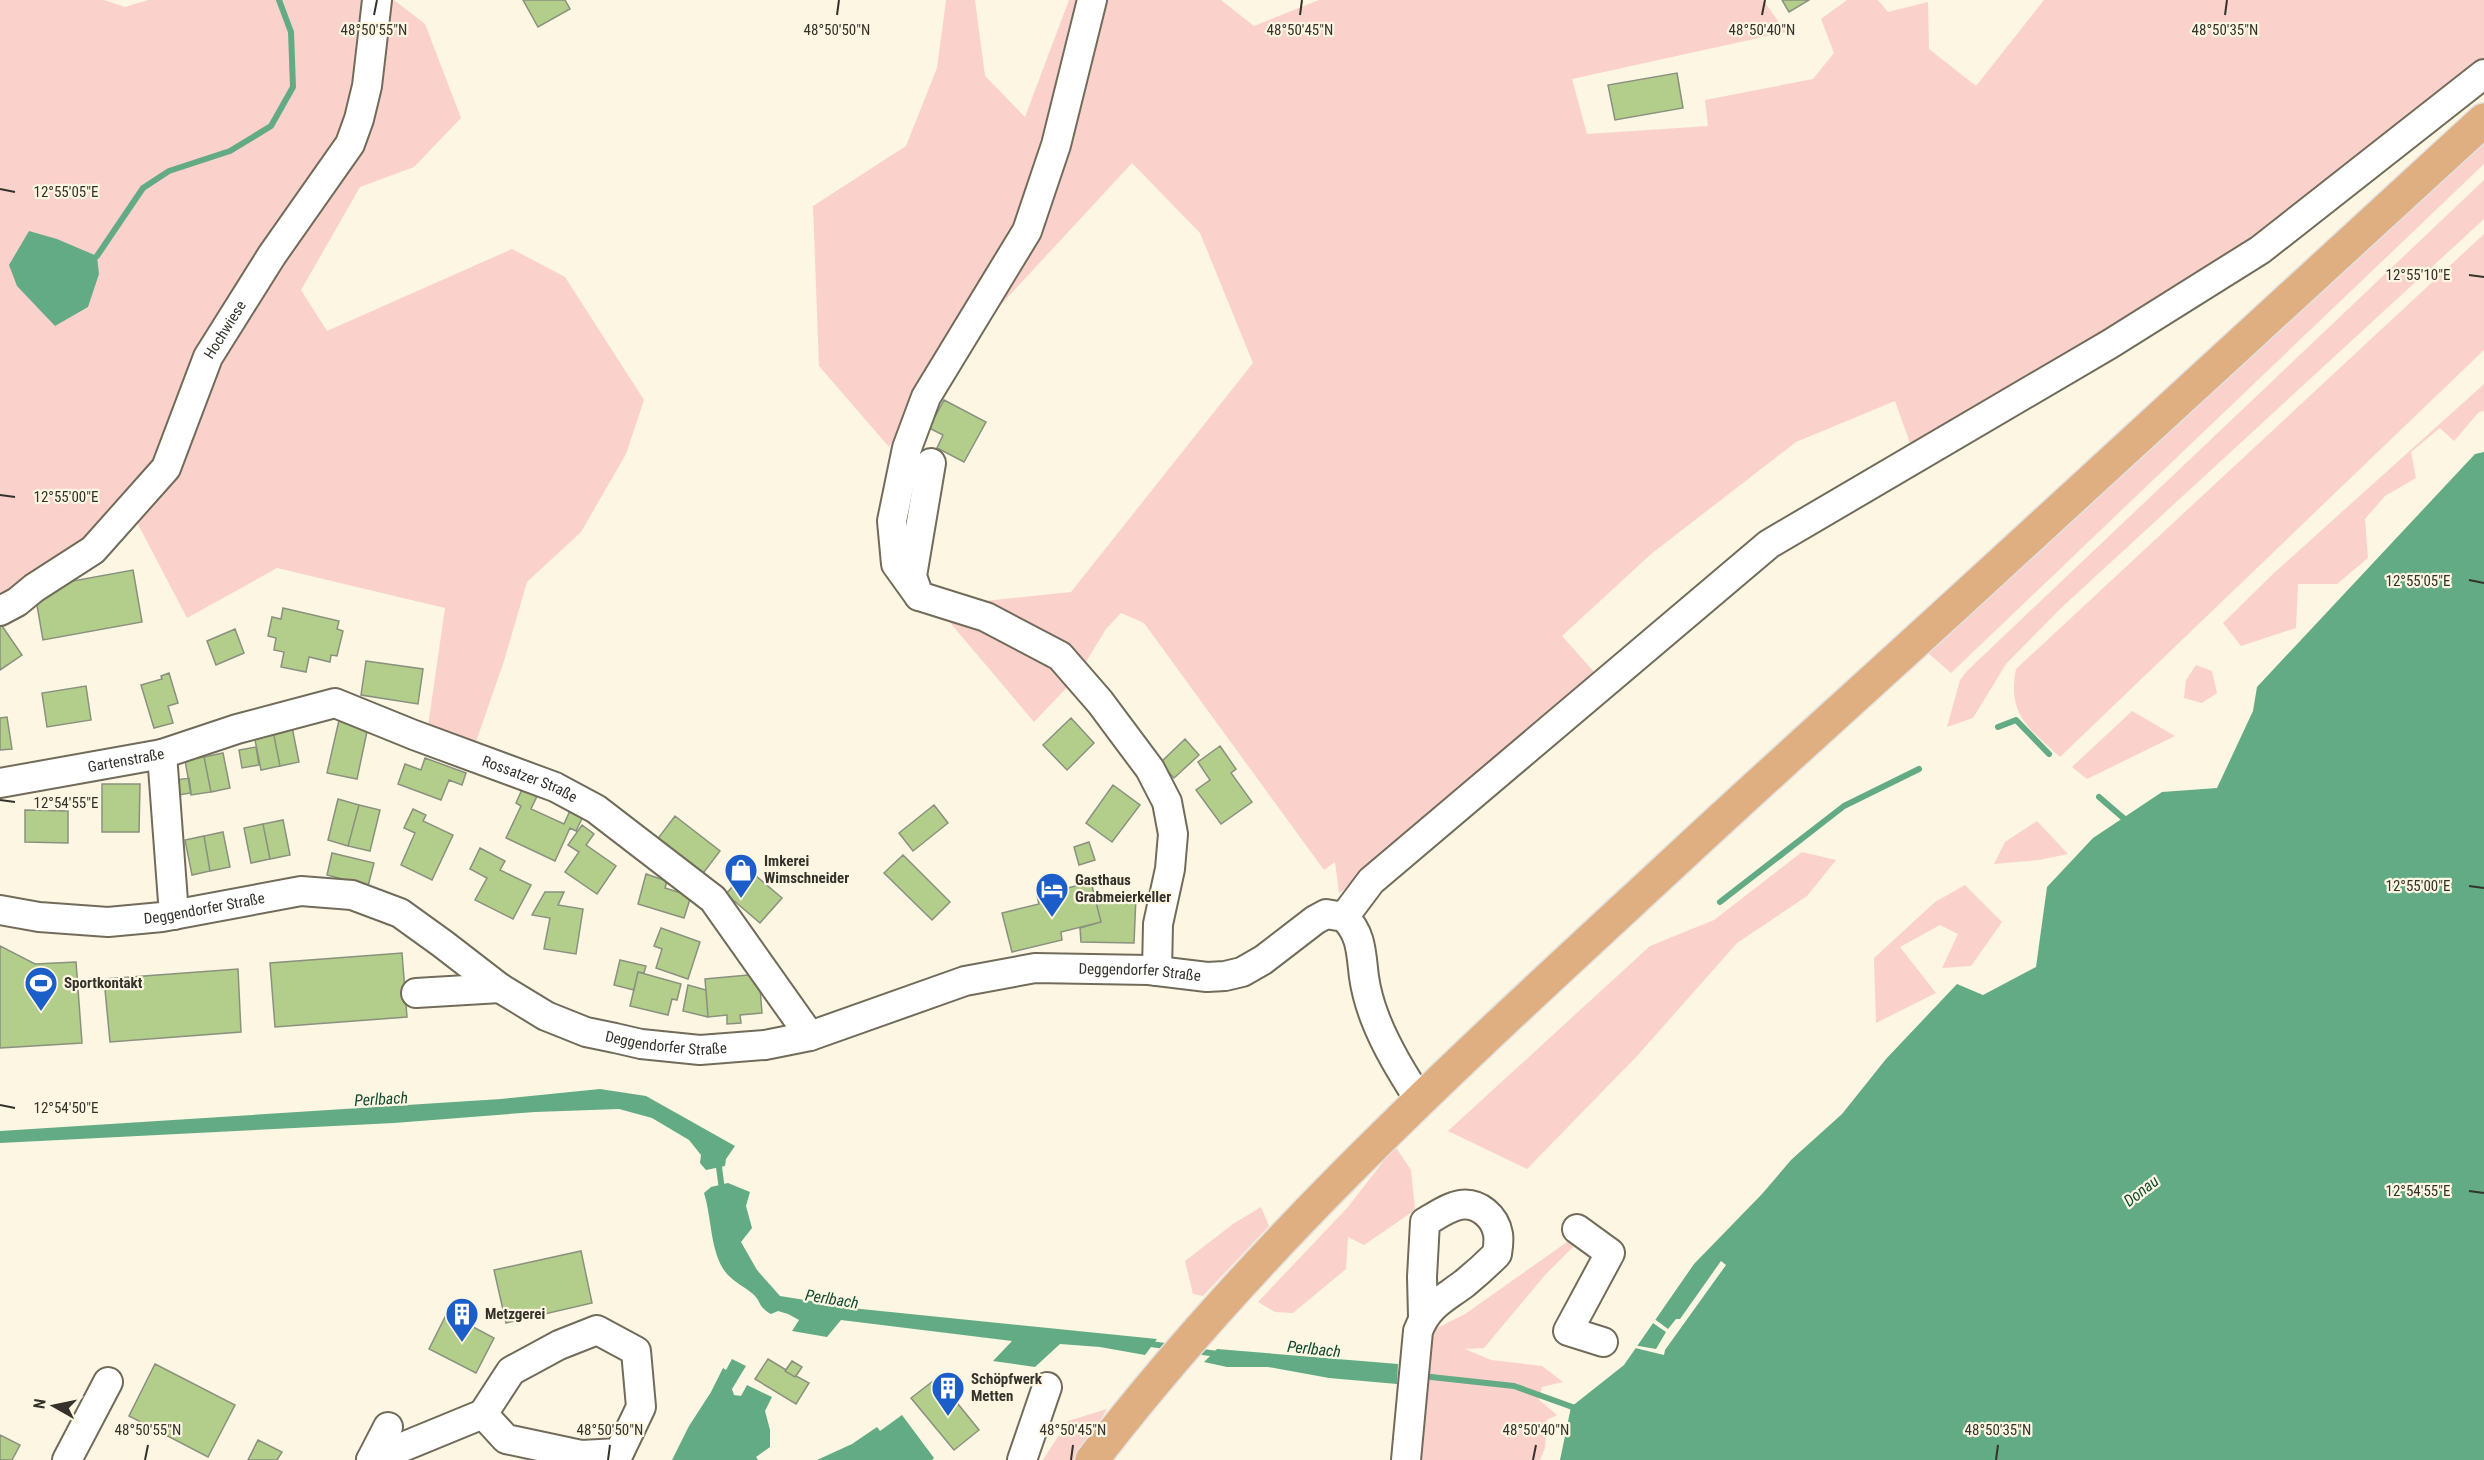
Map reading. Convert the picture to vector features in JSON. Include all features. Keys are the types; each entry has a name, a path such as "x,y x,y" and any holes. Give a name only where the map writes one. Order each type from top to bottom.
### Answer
{"main road":[{"path":"1092,1460 1131,1410 1227,1299 1342,1175 1782,762 2484,120"}],"street":[{"name":"Hochwiese","path":"0,610 16,602 93,550 166,468 208,357 272,255 350,144 367,86 377,0"},
{"path":"1092,0 1056,145 1027,231 926,397 907,448 892,521 896,564 919,596 986,617 1060,656 1100,702 1150,769 1167,802 1173,834 1170,869 1158,924 1157,971"},
{"path":"1420,1101 1395,1060 1376,1021 1368,1000 1359,936 1344,917 1371,881 1769,544 2110,344 2260,250 2484,74"},
{"path":"919,596 912,576 931,463"},
{"name":"Rossatzer Straße","path":"162,754 237,729 335,703 555,787 596,809 713,899 810,1036"},
{"name":"Gartenstraße","path":"0,783 162,754 174,915"},
{"name":"Deggendorfer Straße","path":"0,910 39,917 108,922 174,915 301,891 352,895 400,913 500,988 546,1016 586,1032 641,1044 700,1050 765,1045 810,1036 965,981 1035,968 1157,971 1207,977 1242,972 1263,960 1326,914 1344,917"},
{"path":"416,993 500,988"},
{"path":"1577,1229 1610,1253 1568,1331 1603,1342"},
{"path":"1406,1460 1421,1324"},
{"path":"371,1460 483,1414 511,1371 559,1345 597,1330 636,1351 641,1407 619,1453 581,1455 506,1438 483,1414"},
{"path":"68,1460 108,1382"},
{"path":"1022,1460 1047,1387"},
{"path":"371,1460 388,1427"},
{"path":"1388,1460 1410,1429"}],"shaded area":[{"path":"0,0 104,0 125,7 148,0 394,0 425,24 461,118 414,167 360,187 301,290 327,331 512,249 565,277 644,400 626,454 581,532 527,582 504,661 471,756 426,740 445,608 277,568 187,618 130,509 0,611"},
{"path":"946,0 975,0 985,76 1025,117 1069,0 1221,0 1254,26 1319,0 1763,0 1786,32 1572,79 1587,134 1708,126 1705,100 1813,79 1834,53 1821,19 1847,0 1878,0 1888,12 1928,2 1929,49 1976,86 2044,0 2484,0 2484,62 2250,245 1911,446 1895,401 1796,442 1651,554 1562,636 1596,674 1383,860 1339,893 1335,862 1324,870 1144,623 1121,613 1106,629 1076,678 1034,722 936,606 1071,592 1253,363 1200,233 1132,163 933,378 889,447 819,366 813,206 906,146 937,68"},
{"path":"2484,142 2484,164 1951,673 1928,653"},
{"path":"2484,180 2484,219 2060,609 2006,664 1973,718 1947,727 1960,680 1967,671"},
{"path":"2484,234 2484,350 2060,757 2030,729 2018,710 2014,685 2016,669"},
{"path":"2484,384 2484,411 2479,412 2454,441 2440,428 2411,452 2416,478 2385,496 2365,519 2368,558 2337,584 2298,584 2296,628 2241,646 2223,623 2274,573"},
{"path":"2196,665 2212,671 2217,693 2202,703 2184,698 2186,680"},
{"path":"2132,711 2175,736 2087,779 2072,767"},
{"path":"2037,821 2068,854 2039,860 1994,864 2005,842"},
{"path":"1802,852 1836,860 1807,896 1737,943 1637,1056 1527,1169 1448,1131 1650,946 1714,920"},
{"path":"1965,885 2002,922 1971,966 1942,968 1958,934 1940,925 1900,947 1936,993 1876,1023 1874,958 1935,902"},
{"path":"1395,1146 1411,1170 1415,1210 1364,1245 1348,1237 1346,1269 1293,1313 1275,1312 1258,1302 1348,1207"},
{"path":"1261,1207 1269,1226 1203,1296 1193,1294 1185,1261 1233,1224"},
{"path":"1567,1242 1574,1246 1545,1275 1484,1348 1465,1349 1491,1360 1542,1366 1563,1382 1542,1387 1539,1400 1557,1415 1547,1420 1545,1448 1540,1460 1411,1460 1427,1333 1465,1314"},
{"path":"1107,1409 1081,1453 1074,1460 1043,1460 1068,1421"}],"water":[{"path":"29,231 57,239 97,256 99,274 88,307 55,326 17,286 9,265"},
{"name":"Donau","path":"2484,452 2484,1460 1560,1460 1571,1407 1624,1365 1694,1264 1762,1194 1791,1160 1842,1114 1886,1059 1957,984 1983,995 2036,967 2047,887 2093,838 2162,792 2217,788 2253,711 2257,687 2475,454"},
{"path":"600,1089 646,1096 735,1146 726,1159 725,1166 706,1170 700,1163 701,1155 689,1140 652,1118 619,1109 0,1143 0,1131 501,1099"},
{"path":"728,1183 750,1192 746,1206 752,1228 741,1242 757,1270 780,1296 861,1309 1157,1339 1145,1355 1100,1347 1060,1344 1035,1367 993,1361 1012,1341 841,1320 827,1337 792,1331 799,1320 778,1311 771,1314 753,1294 733,1280 721,1266 714,1246 704,1193 711,1187"},
{"path":"1217,1349 1398,1364 1397,1384 1329,1378 1268,1367 1227,1367 1204,1362"},
{"path":"732,1359 746,1366 732,1389 734,1395 741,1396 747,1385 772,1397 765,1411 770,1430 770,1447 756,1457 758,1460 672,1460 723,1368 726,1370"},
{"path":"902,1415 934,1458 932,1460 817,1460 852,1444 877,1427 880,1431"}],"pier":[{"path":"1721,1261 1726,1265 1665,1350 1664,1355 1631,1347 1633,1345 1656,1349 1666,1332 1650,1321 1653,1318 1668,1329 1676,1319 1680,1319"}],"building":[{"path":"523,0 565,0 570,9 538,27"},
{"path":"1782,0 1809,0 1789,12"},
{"path":"1677,73 1683,108 1615,120 1608,85"},
{"path":"944,400 986,422 964,462 937,448 943,435 929,428"},
{"path":"133,570 142,622 43,640 34,588"},
{"path":"283,608 339,621 337,629 343,631 337,656 331,655 330,662 309,657 306,672 281,667 284,652 274,650 276,638 268,636 272,617 281,619"},
{"path":"0,623 22,655 0,670"},
{"path":"235,629 244,653 216,665 207,641"},
{"path":"366,661 423,669 418,704 361,695"},
{"path":"169,673 178,703 168,706 173,723 154,728 141,685 162,679 161,676"},
{"path":"86,686 91,720 47,727 42,693"},
{"path":"340,716 369,722 357,779 327,773"},
{"path":"7,717 12,749 0,750 0,718"},
{"path":"1071,718 1094,743 1067,770 1043,745"},
{"path":"292,727 299,762 280,766 273,731"},
{"path":"273,731 280,766 261,770 254,735"},
{"path":"1185,739 1199,755 1174,778 1160,763"},
{"path":"1220,746 1236,769 1231,773 1252,802 1221,824 1196,790 1210,780 1198,762"},
{"path":"256,747 259,765 242,768 239,750"},
{"path":"223,753 230,788 211,792 204,757"},
{"path":"204,757 211,792 191,795 185,760"},
{"path":"425,758 466,773 462,785 449,780 441,800 398,784 405,764 421,770"},
{"path":"189,778 191,793 179,795 176,780"},
{"path":"102,784 140,784 139,832 102,832"},
{"path":"524,785 539,792 531,809 564,824 572,806 585,812 576,831 570,828 555,861 506,838 521,806 516,803"},
{"path":"1113,785 1140,805 1112,842 1086,823"},
{"path":"338,799 359,805 348,846 328,840"},
{"path":"359,805 380,810 370,851 348,846"},
{"path":"934,805 948,823 913,851 899,833"},
{"path":"413,809 426,815 423,821 453,835 432,880 401,865 415,833 404,828"},
{"path":"25,810 68,811 68,843 25,842"},
{"path":"675,816 720,851 701,876 656,841"},
{"path":"283,820 290,855 270,859 263,824"},
{"path":"263,824 270,859 251,863 244,828"},
{"path":"582,825 594,834 586,845 616,866 597,894 565,872 579,852 568,845"},
{"path":"223,832 230,867 210,871 204,836"},
{"path":"204,836 210,871 192,875 185,840"},
{"path":"1089,842 1095,860 1079,865 1074,847"},
{"path":"480,848 505,861 500,870 531,885 513,919 475,900 487,878 470,869"},
{"path":"332,853 374,863 368,886 327,875"},
{"path":"903,855 950,902 932,920 884,873"},
{"path":"748,869 782,898 760,923 726,894"},
{"path":"646,874 667,881 665,888 691,896 684,918 638,904"},
{"name":"Gasthaus Grabmeierkeller","path":"1091,882 1101,922 1061,932 1062,940 1012,952 1002,913 1039,904 1037,896"},
{"path":"545,892 564,892 558,905 583,909 576,954 544,949 550,918 532,915"},
{"name":"Gasthaus Grabmeierkeller","path":"1094,894 1136,896 1134,943 1081,942 1080,928 1101,922"},
{"path":"661,928 700,942 688,979 656,968 662,949 654,946"},
{"path":"0,946 35,964 76,962 82,1043 0,1048"},
{"path":"402,953 407,1017 275,1027 270,963"},
{"path":"620,960 646,966 644,973 638,972 634,990 614,985"},
{"path":"238,969 241,1032 110,1042 104,979"},
{"path":"638,972 681,984 677,1000 672,999 668,1015 630,1006"},
{"path":"759,974 762,1013 740,1015 741,1023 727,1024 727,1015 708,1017 705,979"},
{"path":"688,985 706,990 708,1017 683,1011"},
{"path":"581,1251 592,1303 506,1323 494,1270"},
{"name":"Metzgerei","path":"447,1313 494,1338 476,1373 429,1349"},
{"path":"768,1359 786,1370 792,1361 802,1367 796,1376 809,1383 796,1404 755,1379"},
{"path":"792,1361 802,1367 795,1377 785,1371"},
{"path":"155,1364 235,1405 208,1457 129,1416"},
{"name":"Schöpfwerk Metten","path":"937,1378 979,1430 954,1450 911,1398"},
{"path":"0,1435 20,1445 12,1460 0,1460"},
{"path":"258,1440 282,1452 277,1460 248,1460"}],"waterway":[{"path":"97,256 143,188 169,171 230,151 271,126 293,87 291,32 279,0"},
{"path":"1998,727 2016,720 2049,754"},
{"path":"1720,902 1844,806 1919,769"},
{"path":"2099,797 2128,822"},
{"name":"Perlbach","path":"715,1159 719,1167 722,1190"},
{"name":"Perlbach","path":"1145,1343 1171,1347"},
{"name":"Perlbach","path":"1195,1351 1218,1354"},
{"name":"Perlbach","path":"1422,1376 1514,1386 1578,1409"}],"place":[{"name":"Imkerei Wimschneider","path":"741,899"},
{"name":"Gasthaus Grabmeierkeller","path":"1052,918"},
{"name":"Sportkontakt","path":"41,1012"},
{"name":"Metzgerei","path":"462,1343"},
{"name":"Schöpfwerk Metten","path":"948,1417"}]}
